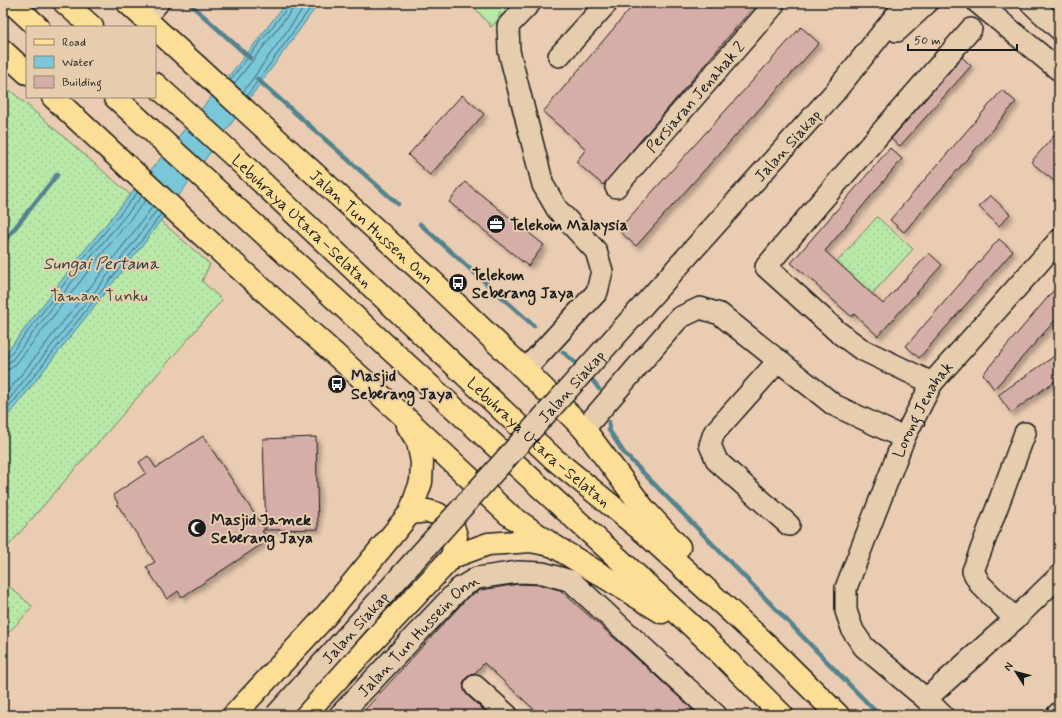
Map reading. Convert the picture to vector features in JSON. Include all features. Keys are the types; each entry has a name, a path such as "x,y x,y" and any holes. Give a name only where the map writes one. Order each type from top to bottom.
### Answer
{"main road":[{"path":"12,3 37,26"},
{"path":"65,3 91,26"},
{"name":"Jalan Tun Hussen Onn","path":"128,3 153,19 192,62 253,116 431,280 584,429 644,509 765,643"},
{"path":"3,51 26,72"},
{"name":"Lebuhraya Utara–Selatan","path":"159,87 554,459 644,533 765,643 838,715"},
{"path":"54,98 181,216 397,410 508,514 554,546 706,639"},
{"name":"Lebuhraya Utara–Selatan","path":"116,98 706,639 782,715"},
{"path":"234,715 324,618 410,513 421,482 422,462 418,442 397,410"},
{"path":"410,513 428,510 438,514 453,526 456,536 452,558"},
{"path":"304,715 452,558 488,544 531,541 554,546"}],"street":[{"path":"525,370 597,292 602,271 596,251 557,209 543,185 509,50 508,26 530,3"},
{"path":"559,56 607,3"},
{"path":"834,93 906,3"},
{"path":"834,93 927,3"},
{"path":"978,3 1059,70"},
{"path":"1031,3 1059,29"},
{"name":"Persiaran Jenahak 2","path":"616,187 771,4"},
{"path":"932,384 861,349 838,332 766,267 971,29"},
{"name":"Jalan Siakap","path":"276,715 834,93"},
{"name":"Lorong Jenahak","path":"942,715 926,699 864,647 852,631 846,611 846,588 904,438 932,384 1059,240"},
{"path":"584,429 679,318 700,308 720,314 834,405 904,438"},
{"path":"778,360 714,433 710,445 717,461 789,525"},
{"path":"1015,618 980,584 973,571 1025,433"},
{"name":"Jalan Tun Hussein Onn","path":"340,715 460,588 477,578 518,572 543,573 571,581 710,713"},
{"path":"926,699 1059,576"},
{"path":"476,686 507,715"}],"green space":[{"path":"471,3 514,3 491,27"},
{"name":"Taman Tunku","path":"3,84 210,264 202,281 222,300 3,552"},
{"path":"877,217 913,249 872,294 837,262"},
{"path":"3,581 33,607 3,638"}],"water":[{"name":"Sungai Pertama","path":"286,3 319,3 145,242 3,422 3,357 88,246 246,55"}],"building":[{"path":"635,3 757,3 603,185 576,162 586,149 543,112"},
{"path":"801,27 819,43 636,246 618,230"},
{"path":"962,57 971,66 900,146 891,139"},
{"path":"1002,90 1016,102 904,232 890,220"},
{"path":"462,95 484,114 430,175 408,155"},
{"path":"1059,130 1059,176 1054,181 1031,162"},
{"path":"890,148 902,159 825,251 883,304 929,253 942,265 878,336 854,314 852,317 816,285 817,284 791,263"},
{"name":"Telekom Malaysia","path":"465,182 544,245 528,266 449,202"},
{"path":"990,195 1010,214 999,226 979,207"},
{"path":"999,239 1013,251 919,358 906,346"},
{"path":"1059,284 1059,316 994,389 983,374"},
{"path":"1059,353 1059,378 1011,413 998,395"},
{"name":"Masjid Jamek Seberang Jaya","path":"203,436 265,530 262,531 268,540 182,597 178,591 167,599 146,567 155,562 117,504 118,503 113,495 146,473 139,462 148,456 156,468"},
{"path":"316,437 318,529 266,530 263,439"},
{"path":"519,584 541,585 560,590 692,709 687,715 540,715 484,663 474,674 466,678 463,683 467,695 489,715 360,715 468,597 481,590"}],"waterway":[{"path":"189,3 250,58"},
{"path":"257,79 398,204"},
{"path":"3,243 57,175"},
{"path":"420,224 534,326"},
{"path":"563,352 581,368"},
{"path":"588,374 599,389"},
{"path":"609,422 609,430 624,453 879,715"}],"place":[{"name":"Telekom Malaysia","path":"496,224"},
{"name":"Telekom Seberang Jaya","path":"458,283"},
{"name":"Masjid Seberang Jaya","path":"337,384"},
{"name":"Masjid Jamek Seberang Jaya","path":"197,528"}]}
